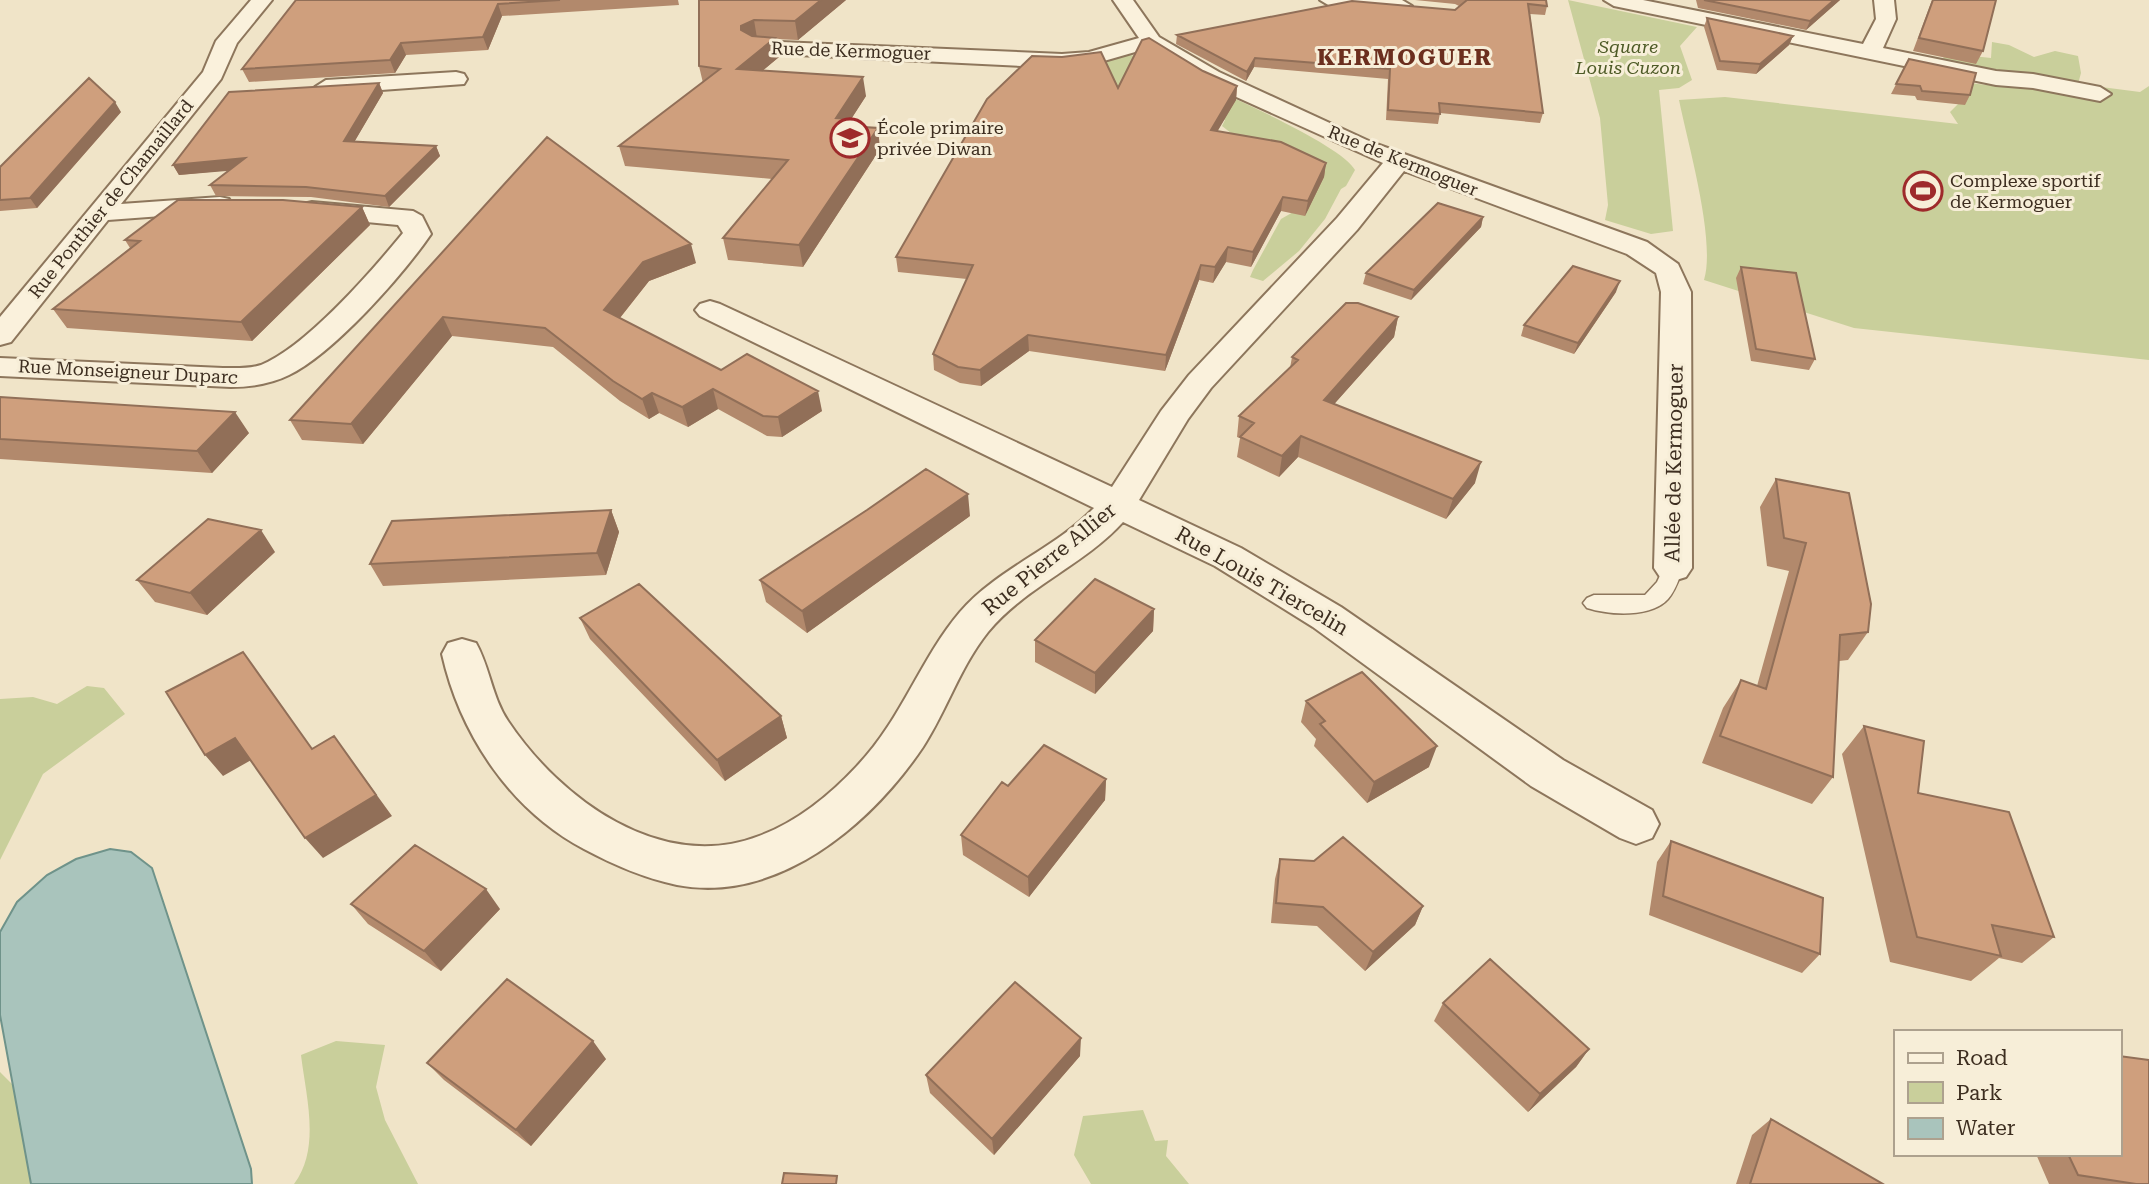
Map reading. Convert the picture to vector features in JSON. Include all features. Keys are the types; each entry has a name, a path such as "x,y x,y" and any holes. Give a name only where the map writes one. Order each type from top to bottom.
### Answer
{"street":[{"name":"Rue Ponthier de Chamaillard","path":"0,336 216,69 228,41 262,0"},
{"path":"1123,0 1128,0"},
{"name":"Rue de Kermoguer","path":"1123,0 1152,41 1212,77 1400,162 1637,248 1662,261"},
{"path":"1330,0 1417,7"},
{"path":"1614,0 1997,78 2034,81 2100,94"},
{"path":"1870,53 1886,19 1884,0"},
{"name":"Rue de Kermoguer","path":"757,47 1062,61 1090,58 1152,41"},
{"path":"300,89 456,79"},
{"name":"Rue Ponthier de Chamaillard","path":"195,95 221,94"},
{"name":"Rue Pierre Allier","path":"462,654 466,677 495,736 543,794 576,821 639,856 696,866 750,862 787,849 815,830 857,794 907,736 948,657 980,616 1017,582 1084,534 1117,506 1189,396 1362,207 1384,173 1400,162"},
{"path":"100,213 192,205 246,206"},
{"name":"Rue Monseigneur Duparc","path":"0,367 223,378 247,378 280,368 305,351 372,283 411,241 417,228 404,218 390,215 286,208"},
{"name":"Allée de Kermoguer","path":"1662,261 1673,277 1675,292 1677,408 1673,568"},
{"name":"Rue Louis Tiercelin","path":"710,310 1117,506 1192,537 1290,593 1527,759 1636,824"}],"lane":[{"name":"Allée de Kermoguer","path":"1594,603 1649,603 1667,590 1673,568"}],"green space":[{"name":"Square Louis Cuzon","path":"1568,0 1697,27 1680,46 1692,80 1679,88 1659,90 1673,231 1651,234 1605,220 1608,205 1600,118"},
{"name":"Complexe sportif de Kermoguer","path":"1992,42 2009,45 2034,57 2055,51 2078,56 2081,73 2078,84 2140,92 2149,86 2149,360 1854,328 1704,280 1707,263 1704,218 1679,100 1725,97 1958,124 1950,112 1959,103 1949,81 2016,88 2028,79 1960,66 1943,59 1945,53 1991,58"},
{"path":"1129,55 1186,77 1290,125 1343,157 1355,170 1325,219 1299,251 1263,281 1250,277 1253,270 1281,219 1295,211 1236,137 1222,126 1225,120 1121,90 1090,69 1101,62"},
{"path":"87,686 104,688 125,714 43,774 0,860 0,699 33,697 57,704"},
{"path":"336,1041 385,1045 376,1087 385,1120 418,1184 294,1184 307,1155 309,1138 308,1105 301,1055"},
{"path":"0,1072 13,1085 31,1184 0,1184"},
{"path":"1143,1110 1155,1141 1168,1140 1166,1156 1189,1184 1091,1184 1074,1155 1083,1116"}],"water":[{"path":"110,849 131,852 152,868 251,1169 252,1184 31,1184 0,1015 0,932 17,902 47,875 76,859"}],"building":[{"path":"296,0 560,0 498,4 483,37 401,43 390,60 242,69"},
{"path":"699,0 821,0 795,21 754,20 741,26 741,30 752,36 775,38 737,69 863,77 836,118 852,119 848,126 878,128 799,245 723,238 788,160 619,146 720,69 699,66"},
{"path":"1467,0 1546,0 1547,6 1528,4 1543,113 1439,103 1440,114 1388,110 1390,69 1255,58 1247,72 1177,35 1352,1 1455,10"},
{"path":"1704,0 1834,0 1810,21"},
{"path":"1933,0 1996,0 1983,51 1919,38"},
{"path":"1707,18 1793,36 1760,64 1720,61"},
{"path":"1149,38 1203,71 1237,86 1211,130 1281,142 1326,163 1308,201 1283,197 1253,252 1228,247 1215,267 1201,265 1166,355 1028,335 980,370 958,367 933,354 973,265 896,257 987,99 1032,56 1062,57 1101,52 1118,88 1142,40"},
{"path":"1909,59 1976,73 1970,95 1922,91 1920,86 1896,84"},
{"path":"89,78 115,102 30,198 0,200 0,167"},
{"path":"379,83 344,141 436,146 385,196 306,187 210,185 245,158 173,165 229,92"},
{"path":"547,137 691,244 643,262 604,310 721,370 747,354 818,391 778,417 763,416 713,389 682,407 652,393 642,399 613,381 545,328 443,317 351,424 290,420"},
{"path":"178,200 283,200 362,207 241,322 53,309 140,241 125,240"},
{"path":"1438,203 1483,217 1414,290 1366,273"},
{"path":"1573,266 1620,281 1578,343 1524,325"},
{"path":"1741,267 1796,273 1815,359 1756,349"},
{"path":"1346,303 1358,303 1398,317 1324,400 1481,462 1453,499 1301,436 1282,456 1240,437 1254,423 1239,416 1298,360 1292,357"},
{"path":"0,397 235,412 197,451 0,439"},
{"path":"926,469 968,494 802,611 760,580 867,510"},
{"path":"1776,479 1849,493 1871,604 1868,632 1840,635 1833,777 1720,736 1741,680 1766,689 1806,543 1784,538"},
{"path":"611,510 597,553 370,564 392,521"},
{"path":"208,519 261,530 190,593 137,580"},
{"path":"1095,579 1154,609 1095,673 1035,640"},
{"path":"639,584 781,716 717,760 580,618"},
{"path":"243,652 312,749 334,736 376,795 305,838 235,738 205,755 166,692"},
{"path":"1362,672 1437,746 1374,782 1320,724 1325,721 1306,701"},
{"path":"1864,726 1924,741 1918,793 2009,812 2054,937 1992,925 2001,956 1917,937"},
{"path":"1044,745 1106,779 1028,877 961,835 1002,782 1008,786"},
{"path":"1343,837 1423,906 1373,952 1323,907 1276,903 1280,859 1314,861"},
{"path":"1671,841 1823,898 1820,954 1663,896"},
{"path":"415,845 486,889 424,951 351,904"},
{"path":"1490,959 1589,1049 1540,1094 1443,1003"},
{"path":"507,979 593,1041 516,1130 427,1063"},
{"path":"1015,982 1081,1038 992,1139 926,1075"},
{"path":"2121,1056 2149,1060 2149,1184 2078,1175 2069,1156 2121,1156"},
{"path":"1771,1119 1883,1184 1750,1184"},
{"path":"784,1173 837,1176 836,1184 782,1184"}],"place":[{"name":"École primaire privée Diwan","path":"850,138"},
{"name":"Complexe sportif de Kermoguer","path":"1923,191"}],"district":[{"name":"KERMOGUER","path":"1405,57"}]}
